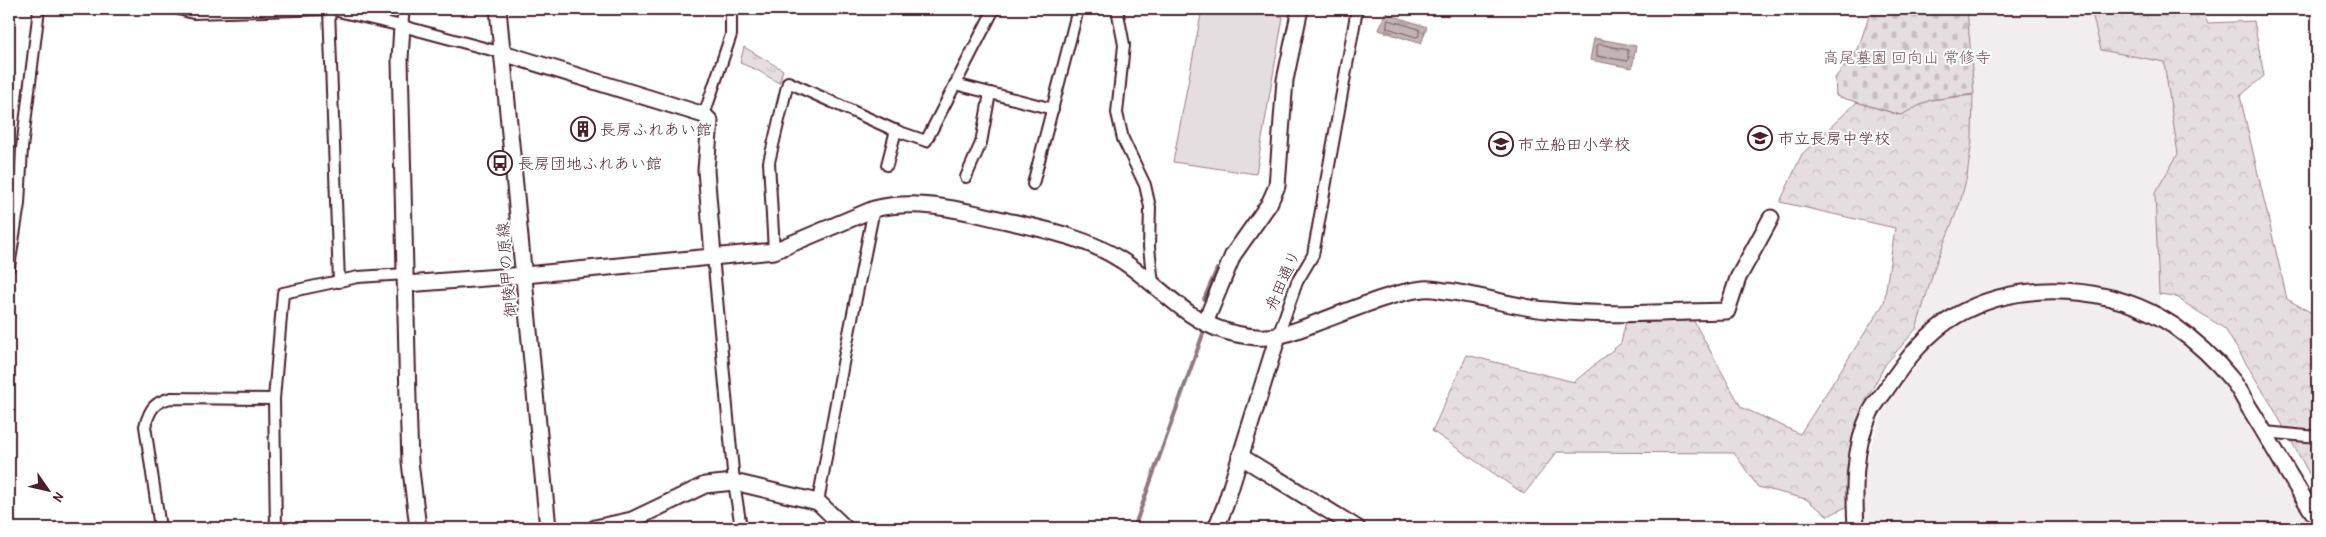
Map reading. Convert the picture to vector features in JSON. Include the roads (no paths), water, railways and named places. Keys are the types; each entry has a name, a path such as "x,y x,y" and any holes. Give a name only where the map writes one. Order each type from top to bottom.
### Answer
{"street":[{"path":"9,267 11,240 19,204 22,148 39,9"},
{"path":"179,9 193,13 329,9 503,53 704,115 710,121 706,170 712,256 734,482 742,528"},
{"path":"329,9 339,282"},
{"path":"404,9 400,59 410,462 418,528"},
{"name":"御陵甲の原線","path":"498,9 548,528"},
{"path":"704,115 730,35 732,9"},
{"path":"774,251 769,162 788,82 896,130 926,140 994,9"},
{"path":"1033,184 1054,109 1078,9"},
{"path":"1117,9 1124,45 1117,113 1123,139 1145,185 1150,207 1149,247 1153,284"},
{"path":"1205,323 1233,255 1269,204 1276,186 1285,80 1300,9"},
{"name":"舟田通り","path":"1216,528 1297,282 1313,255 1357,9"},
{"path":"955,84 1054,109"},
{"path":"966,177 980,143 990,93"},
{"path":"887,165 896,130"},
{"path":"276,528 274,399 283,293 358,277 406,279 525,275 774,251 874,209 888,206 932,205 1061,233 1092,244 1122,260 1174,302 1205,323 1224,331 1257,338 1278,336 1378,301 1425,289 1479,295 1504,304 1548,310 1600,313 1727,311 1738,278 1771,218"},
{"path":"818,502 874,209"},
{"path":"1856,528 1854,481 1859,450 1870,413 1908,357 1934,331 1958,314 1994,300 2027,293 2056,291 2096,294 2122,300 2180,332 2233,380 2301,495 2317,518"},
{"path":"160,528 145,426 149,412 160,401 171,398 274,399"},
{"path":"2265,432 2317,437"},
{"path":"1240,456 1357,528"},
{"path":"595,528 632,520 704,486 734,482 818,502 845,528"}],"water":[{"path":"1385,13 1427,27 1421,44 1379,30"},
{"path":"1594,38 1636,46 1632,68 1590,60"}],"waterway":[{"path":"1204,299 1217,269"},
{"path":"1134,528 1203,334"}],"place":[{"name":"長房ふれあい館","path":"583,129"},
{"name":"市立長房中学校","path":"1760,138"},
{"name":"市立船田小学校","path":"1501,144"},
{"name":"長房団地ふれあい館","path":"500,163"}],"park label":[{"name":"高尾墓園 回向山 常修寺","path":"1907,57"}]}
